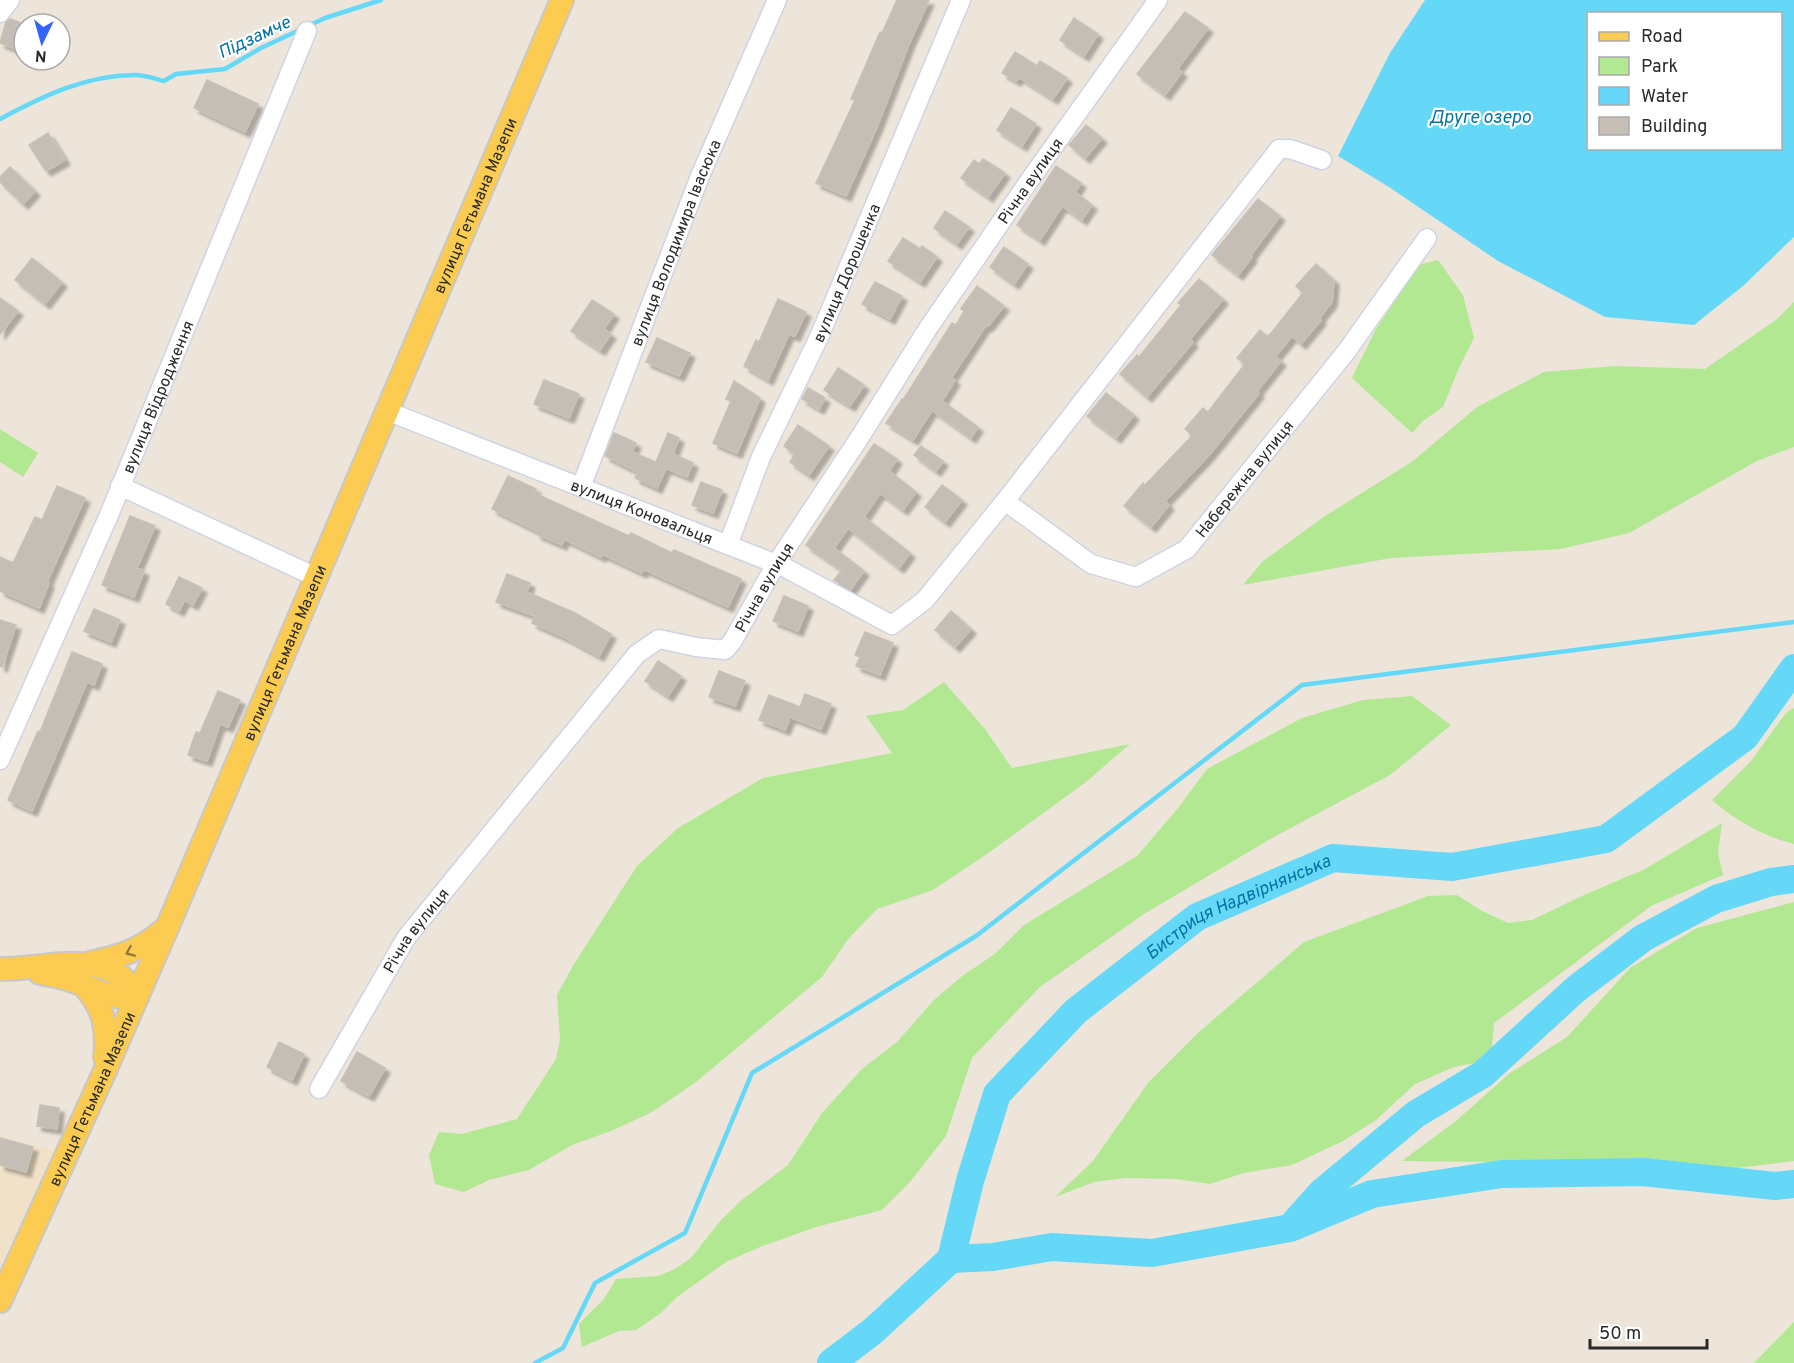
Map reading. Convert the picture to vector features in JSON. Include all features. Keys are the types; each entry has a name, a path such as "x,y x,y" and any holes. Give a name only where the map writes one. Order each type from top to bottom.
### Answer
{"main road":[{"name":"вулиця Гетьмана Мазепи","path":"0,1301 167,928 562,0"},
{"path":"6,969 88,964 128,954 142,947 167,928"},
{"path":"6,969 61,977 113,997 136,996 132,986 118,973 88,964"},
{"path":"86,987 101,1008 106,1025 104,1073"}],"street":[{"path":"0,13 9,0"},
{"name":"вулиця Володимира Івасюка","path":"581,487 700,176 777,0"},
{"name":"вулиця Дорошенка","path":"728,545 761,457 819,337 961,0"},
{"name":"Річна вулиця","path":"319,1089 406,938 637,654 659,639 696,647 725,650 732,642 776,564 927,330 1029,181 1158,0"},
{"name":"вулиця Відродження","path":"0,760 120,486 307,31"},
{"path":"1005,501 1279,149 1322,160"},
{"name":"Набережна вулиця","path":"1005,501 1091,564 1136,577 1186,549 1346,352 1427,238"},
{"name":"вулиця Коновальця","path":"387,411 776,564 892,625 925,600 1005,501"},
{"path":"120,486 316,577"}],"shaded area":[{"path":"0,1136 55,1151 0,1268"}],"green space":[{"path":"1438,260 1463,295 1474,338 1443,407 1423,421 1412,433 1352,378 1376,329 1419,265"},
{"path":"1794,302 1794,447 1757,461 1629,533 1561,549 1391,558 1243,585 1263,561 1325,516 1413,461 1477,407 1544,372 1615,366 1705,369 1776,320"},
{"path":"0,429 38,453 23,477 0,462"},
{"path":"944,682 985,729 1012,768 1130,744 1086,782 933,890 877,909 849,938 822,977 696,1082 652,1112 611,1131 572,1145 529,1170 489,1180 464,1192 435,1184 429,1155 439,1132 462,1134 517,1119 556,1059 560,1039 557,995 574,964 637,866 678,828 763,778 892,753 866,716 903,710"},
{"path":"1412,696 1451,725 1390,775 1272,838 1144,914 1040,987 972,1058 946,1136 909,1183 882,1210 816,1227 726,1262 636,1330 619,1331 582,1347 579,1324 604,1299 616,1279 658,1276 675,1269 691,1258 721,1220 743,1199 788,1165 822,1113 862,1069 897,1042 933,1001 961,977 996,953 1024,925 1137,856 1178,808 1207,769 1302,718 1363,700"},
{"path":"1794,708 1794,844 1750,827 1712,800 1751,761 1786,713"},
{"path":"1722,823 1718,853 1723,875 1651,906 1494,1023 1491,1060 1454,1067 1415,1084 1376,1120 1343,1141 1292,1165 1244,1173 1210,1184 1176,1179 1126,1178 1094,1182 1055,1197 1093,1161 1148,1083 1199,1032 1304,942 1428,896 1457,895 1482,911 1508,923 1532,920 1645,869"},
{"path":"1794,902 1794,1161 1730,1169 1671,1169 1594,1163 1402,1161 1457,1120 1510,1073 1567,1037 1630,968 1697,928"},
{"path":"1794,1322 1794,1363 1754,1363"}],"water":[{"name":"Друге озеро","path":"1425,0 1794,0 1794,237 1743,286 1694,325 1605,317 1498,261 1389,187 1338,156 1390,53"}],"building":[{"path":"897,0 929,0 846,196 816,183 855,100 851,99 880,32 882,33"},
{"path":"1185,12 1208,28 1177,69 1182,72 1165,95 1137,74"},
{"path":"1074,18 1098,34 1084,56 1060,40"},
{"path":"12,20 12,48 0,43 6,22"},
{"path":"1015,52 1037,66 1040,61 1067,78 1053,99 1019,77 1016,81 1002,73"},
{"path":"207,80 258,104 245,132 194,108"},
{"path":"1011,108 1036,124 1022,146 997,130"},
{"path":"1086,125 1102,138 1085,158 1069,145"},
{"path":"48,133 65,160 46,171 29,145"},
{"path":"983,159 1005,173 988,197 961,178 974,160 979,164"},
{"path":"1056,166 1081,183 1075,192 1092,205 1082,220 1062,206 1040,240 1017,225"},
{"path":"10,167 35,191 23,204 0,182 0,177"},
{"path":"1258,199 1280,216 1238,275 1212,255"},
{"path":"945,211 969,227 957,244 934,228"},
{"path":"903,238 920,249 922,246 937,257 920,282 888,261"},
{"path":"1004,247 1028,264 1014,284 990,267"},
{"path":"32,258 62,282 45,304 15,280"},
{"path":"1316,264 1334,280 1332,302 1319,318 1321,320 1301,344 1292,336 1275,357 1281,361 1257,391 1259,393 1209,455 1165,501 1169,505 1151,527 1124,506 1143,483 1145,485 1191,437 1185,429 1203,408 1208,412 1245,364 1237,358 1260,330 1268,337 1303,293 1296,286"},
{"path":"1199,279 1223,299 1190,339 1193,342 1147,397 1120,374 1137,355 1139,357 1181,305 1178,303"},
{"path":"875,282 902,296 890,319 862,304"},
{"path":"977,286 1004,306 988,326 986,325 951,378 955,380 942,401 978,427 971,438 932,410 913,440 886,423 952,323 956,325 964,311 962,307"},
{"path":"0,298 18,311 0,334"},
{"path":"778,299 806,312 795,336 789,334 768,380 744,366 756,340 759,342"},
{"path":"592,300 614,314 604,329 611,334 600,350 571,331"},
{"path":"657,338 690,353 679,376 646,362"},
{"path":"838,368 864,385 850,406 824,390"},
{"path":"544,380 579,394 569,418 534,404"},
{"path":"734,381 760,398 737,453 713,443 731,401 726,399"},
{"path":"808,388 825,398 819,409 802,399"},
{"path":"1106,393 1134,415 1116,438 1087,416"},
{"path":"798,425 829,446 809,475 790,462 795,454 784,446"},
{"path":"614,433 636,443 632,452 656,462 668,433 679,438 673,454 693,463 687,477 666,468 657,488 635,478 638,472 605,456"},
{"path":"874,444 897,459 889,471 916,492 903,510 880,493 864,517 910,553 899,568 848,528 834,548 864,571 850,590 834,580 842,570 806,545"},
{"path":"921,446 943,461 936,471 914,455"},
{"path":"508,476 536,489 534,493 629,536 631,533 672,553 674,550 741,579 728,607 643,569 642,573 564,539 562,545 536,534 537,531 492,509"},
{"path":"701,482 722,490 713,513 692,505"},
{"path":"942,485 962,500 945,522 925,507"},
{"path":"57,486 85,498 47,582 49,583 39,608 0,591 0,557 13,563 35,517 42,520"},
{"path":"130,516 155,526 137,568 144,571 134,597 102,585"},
{"path":"507,574 530,583 527,592 575,613 611,634 599,656 532,623 535,616 496,602"},
{"path":"179,577 202,588 193,605 185,600 179,611 166,604"},
{"path":"784,596 808,606 798,631 773,621"},
{"path":"94,609 120,620 111,642 84,631"},
{"path":"951,611 971,629 955,647 935,630"},
{"path":"0,620 16,625 2,667 0,666"},
{"path":"865,632 893,643 880,675 856,666 860,657 855,655"},
{"path":"72,652 102,664 94,685 87,682 32,811 8,800 38,731 40,732"},
{"path":"658,661 681,676 668,696 645,681"},
{"path":"719,671 745,681 735,706 709,697"},
{"path":"218,691 240,700 228,727 220,724 207,761 188,755 196,732 200,733"},
{"path":"805,694 831,704 821,729 790,717 785,730 759,720 769,695 800,707"},
{"path":"279,1042 304,1054 292,1080 267,1067"},
{"path":"357,1052 385,1068 369,1096 341,1081"},
{"path":"40,1105 59,1108 57,1129 37,1126"},
{"path":"0,1138 33,1147 26,1172 0,1165"}],"waterway":[{"name":"Підзамче","path":"0,119 32,102 82,83 136,75 164,81 176,74 225,69 261,48 325,18 381,0"},
{"path":"535,1363 563,1348 595,1283 685,1233 752,1073 976,936 1302,685 1794,622"},
{"name":"Бистриця Надвірнянська","path":"831,1363 873,1331 951,1259 970,1181 997,1094 1076,1011 1197,917 1333,858 1452,867 1606,839 1745,737 1794,668"},
{"path":"1296,1221 1321,1193 1416,1114 1483,1074 1576,989 1643,938 1716,899 1771,882 1794,879"},
{"path":"951,1259 993,1257 1052,1247 1152,1253 1290,1228 1372,1194 1502,1174 1643,1172 1775,1186 1794,1184"}]}
